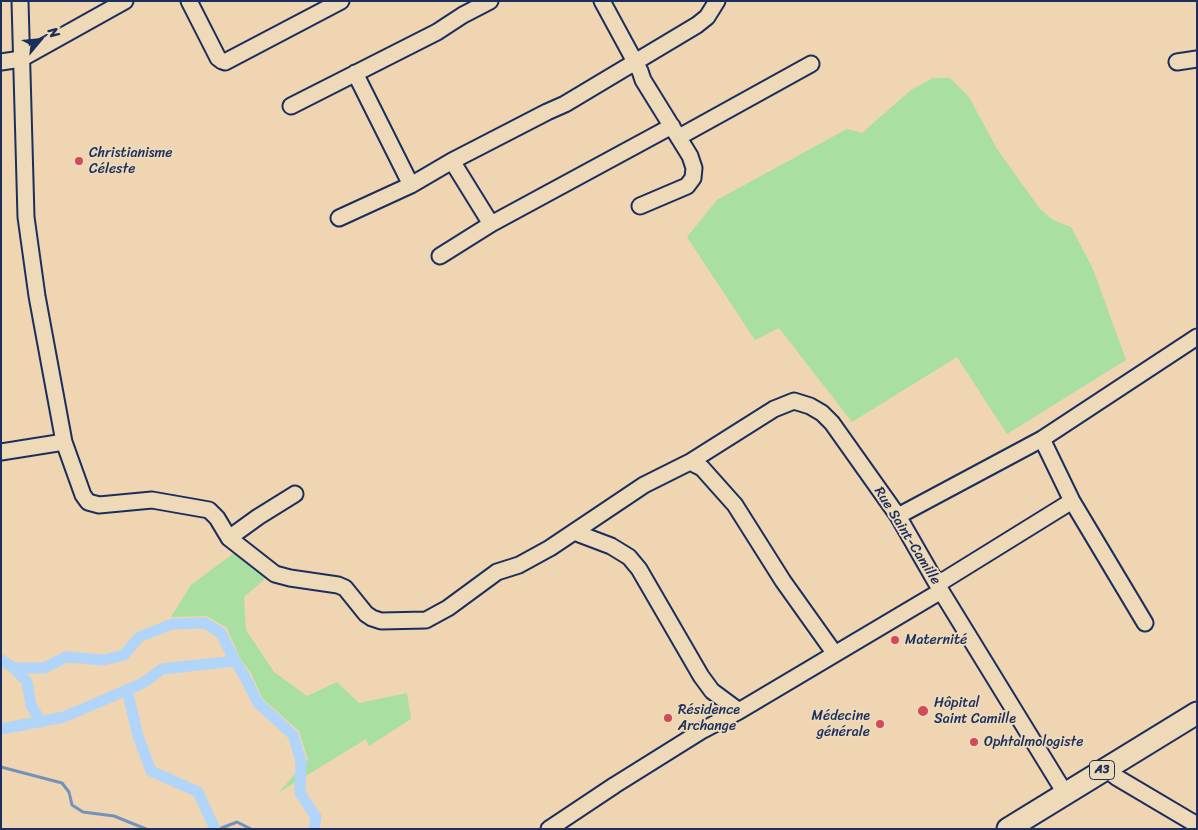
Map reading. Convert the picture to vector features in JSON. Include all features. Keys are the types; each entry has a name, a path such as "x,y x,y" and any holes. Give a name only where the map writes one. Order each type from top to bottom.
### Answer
{"highway":[{"name":"A3","path":"1035,829 1110,773 1197,713"},
{"name":"A3","path":"1008,829 1065,793 1110,773 1197,726"}],"street":[{"path":"20,1 26,217 36,296 64,442 83,495 88,502 99,505 152,500 209,510 217,518 229,538 275,574 338,585 345,588 366,614 372,618 426,620 471,592 497,572 520,565 644,486 690,462 702,468 735,505 783,580 835,654"},
{"path":"1,62 21,59 125,1"},
{"path":"189,1 218,58 225,62 341,1"},
{"path":"291,106 437,32 463,15 490,1"},
{"path":"602,1 643,80 690,156 694,168 693,178 683,190 640,206"},
{"path":"339,218 411,185 452,161 565,104 697,25 707,17 717,1"},
{"path":"1177,62 1197,59"},
{"path":"440,256 491,224 811,64"},
{"path":"355,73 411,185"},
{"path":"452,161 491,224"},
{"path":"898,516 1042,439 1197,337"},
{"name":"Rue Saint-Camille","path":"690,462 774,409 794,401 810,406 822,413 832,423 898,516 939,588 1065,793"},
{"path":"1042,439 1072,501 1145,623"},
{"path":"1,452 64,442"},
{"path":"229,538 295,494"},
{"path":"549,829 679,745 835,654 1072,501"},
{"path":"574,532 610,546 629,557 639,569 701,676 712,690 739,711"},
{"path":"1110,773 1197,825"}],"green space":[{"path":"933,78 950,78 969,97 997,149 1040,209 1053,220 1071,227 1093,269 1126,360 1007,434 957,357 852,422 779,328 755,340 687,237 717,200 847,129 862,133 911,90"},
{"path":"238,550 267,577 244,597 246,630 274,672 307,696 337,682 359,703 407,693 411,719 369,746 366,739 278,793 308,760 299,731 263,699 251,673 240,658 227,628 207,616 171,617 191,585"}],"waterway":[{"path":"14,668 44,668 66,657 104,660 124,655 139,637 172,624 205,623 221,633 258,703 293,735 301,761 300,793 316,817 314,829"},
{"path":"1,660 14,668 27,682 31,705 41,722"},
{"path":"1,729 64,717 143,683 162,669 235,661"},
{"path":"127,690 138,736 151,771 198,792 215,829"},
{"path":"1,767 62,783 69,792 72,805 83,812 114,816 146,829"},
{"path":"219,829 237,822 251,829"}],"place":[{"name":"Christianisme Céleste","path":"79,161"},
{"name":"Maternité","path":"895,640"},
{"name":"Hôpital Saint Camille","path":"923,711"},
{"name":"Résidence Archange","path":"668,718"},
{"name":"Médecine générale","path":"880,724"},
{"name":"Ophtalmologiste","path":"974,742"}]}
